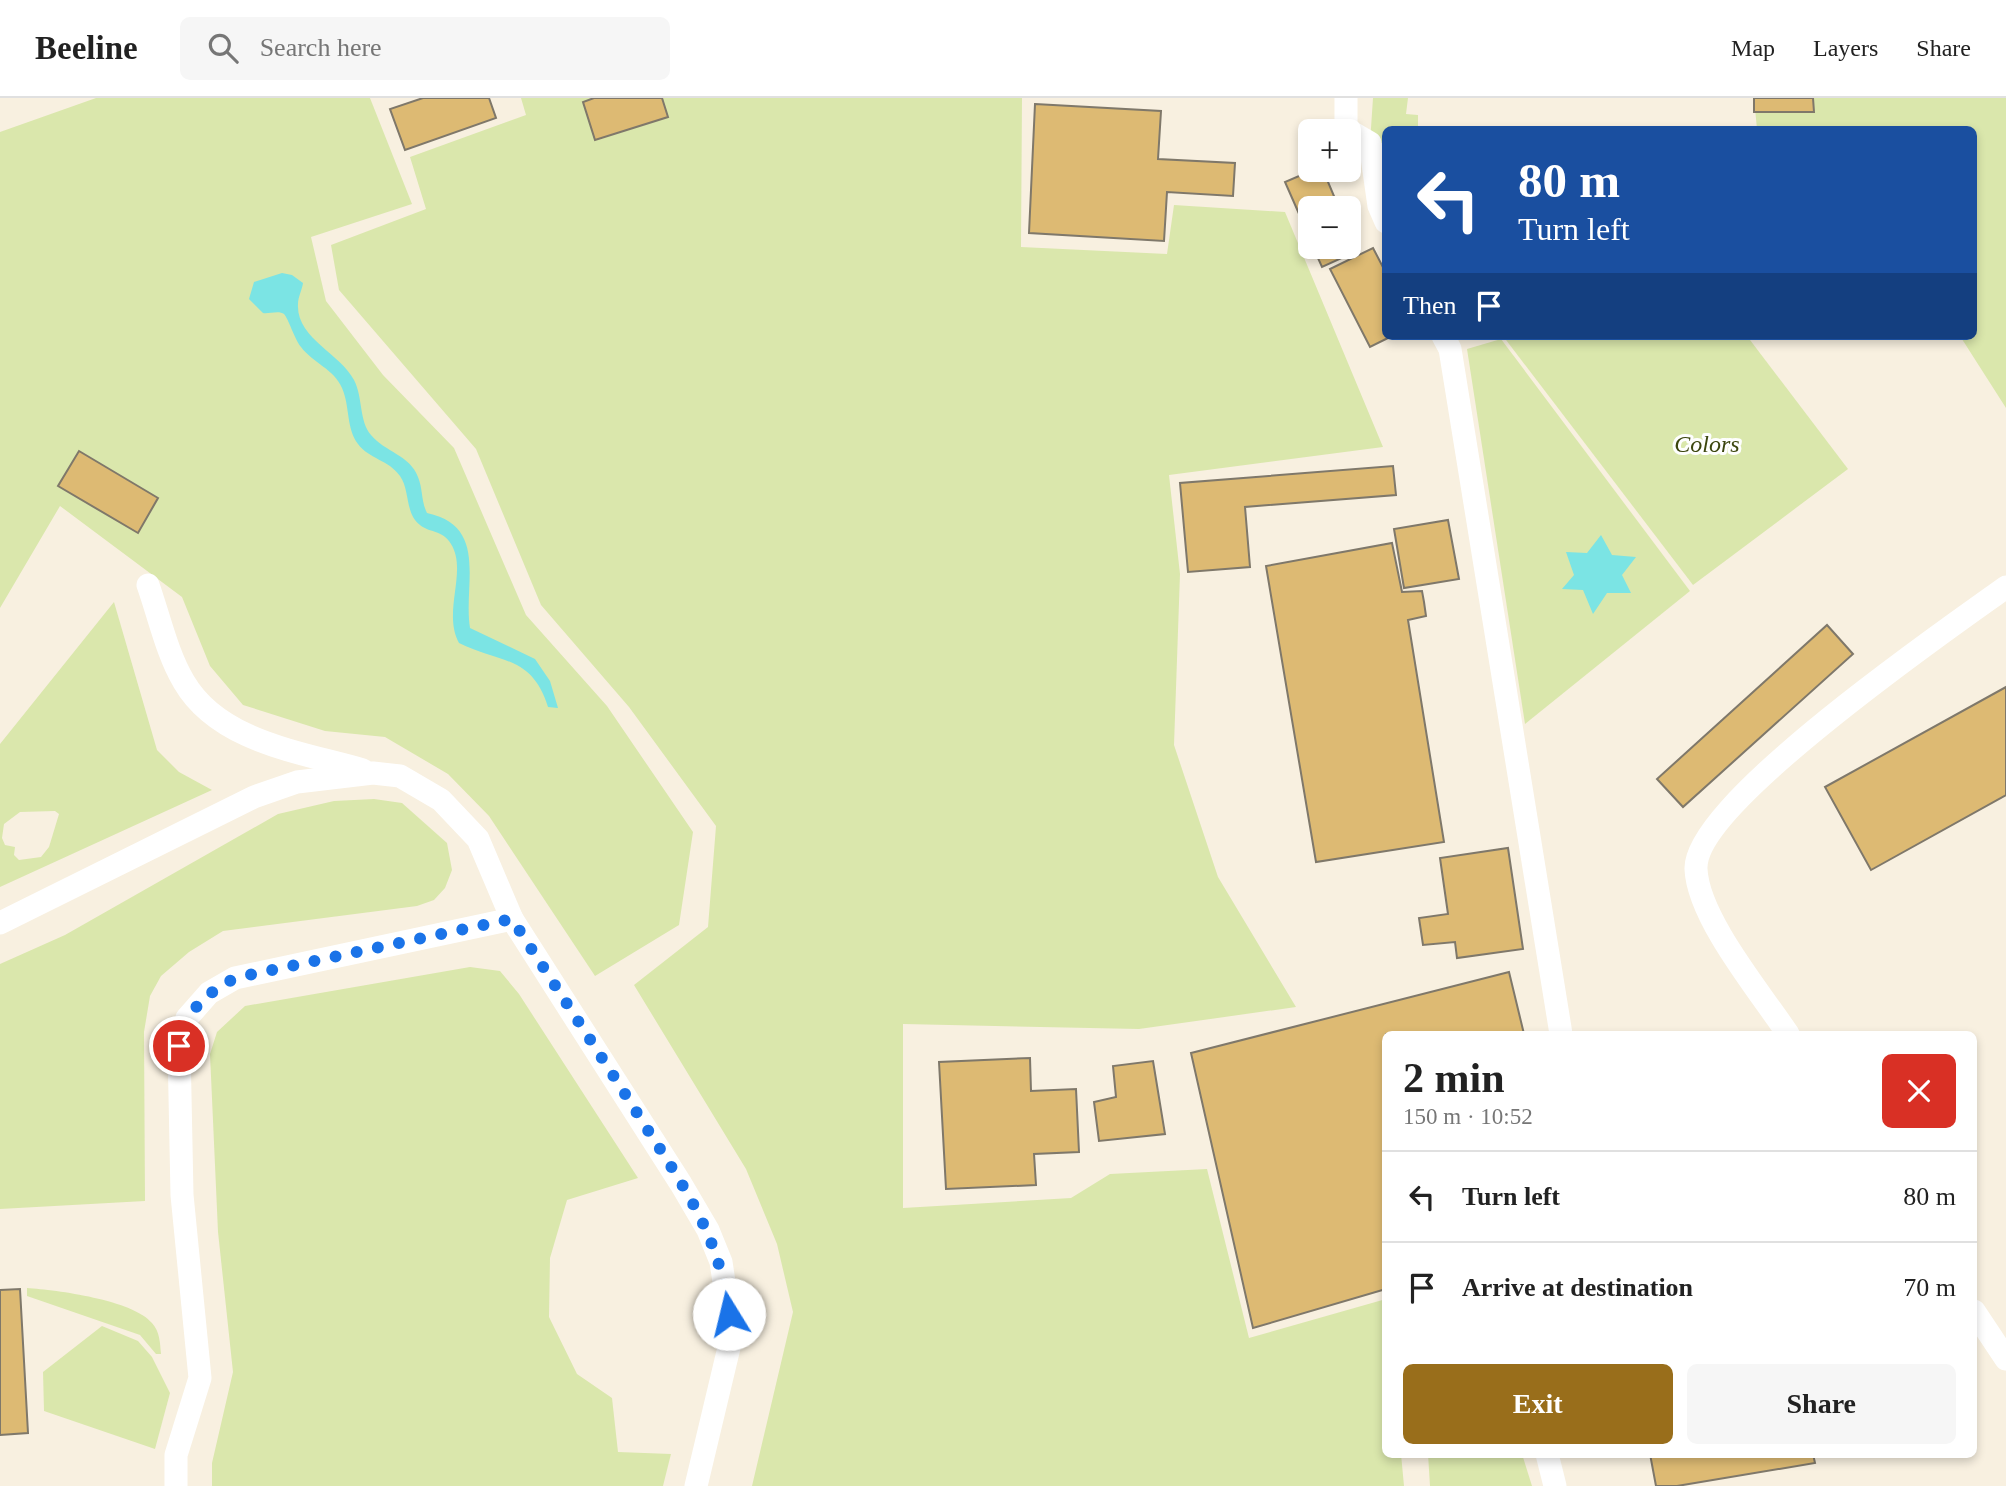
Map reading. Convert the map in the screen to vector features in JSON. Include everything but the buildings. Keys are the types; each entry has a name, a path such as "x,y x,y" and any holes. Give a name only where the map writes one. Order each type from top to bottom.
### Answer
{"lane":[{"path":"1346,98 1346,129 1370,143 1382,213"},
{"path":"1445,340 1453,362 1561,1031"},
{"path":"148,585 183,681 205,710 225,725 373,773 400,776 441,800 478,839 512,919 681,1184 708,1230 721,1262 732,1335 696,1486"},
{"path":"1786,1031 1699,896 1695,866 1708,834 1728,809 1783,759 1884,675 2006,587"},
{"path":"0,923 254,797 297,782 373,773"},
{"path":"176,1486 176,1455 200,1378 182,1195 179,1046 187,1018 209,993 235,978 512,919"},
{"path":"1977,1316 2006,1359"},
{"path":"1548,1458 1555,1486"}],"green space":[{"path":"96,98 370,98 412,204 311,237 326,301 383,375 454,448 526,615 607,706 693,832 679,925 595,976 489,816 448,774 385,737 325,731 243,705 210,666 182,597 60,506 0,608 0,132"},
{"path":"521,98 1022,98 1021,247 1167,254 1174,205 1285,212 1298,243 1298,259 1305,259 1383,447 1169,475 1180,574 1174,745 1218,877 1296,1007 1139,1029 903,1024 903,1208 1071,1198 1110,1174 1207,1169 1249,1338 1382,1300 1382,1458 1401,1458 1404,1486 752,1486 793,1312 777,1244 746,1169 634,985 708,927 716,826 629,707 541,605 476,449 339,290 331,245 426,209 410,157 526,115"},
{"path":"1373,98 1408,98 1406,114 1418,115 1418,126 1382,126 1382,143 1370,143"},
{"path":"1754,98 2006,98 2006,408 1963,340 1977,340 1977,126 1757,126"},
{"path":"1502,340 1690,591 1525,724 1467,349"},
{"name":"Colors","path":"1506,340 1750,340 1848,469 1693,585"},
{"path":"114,602 157,750 179,772 212,790 0,887 0,744","holes":["55,811 59,814 49,847 41,857 19,860 14,855 15,847 5,845 2,838 4,824 20,812"]},
{"path":"374,799 402,803 447,843 452,870 445,888 434,900 417,906 223,931 189,952 161,976 150,996 144,1032 145,1201 0,1209 0,964 65,935 278,814 334,801"},
{"path":"470,967 500,971 519,994 638,1178 567,1200 550,1258 549,1317 577,1374 612,1398 618,1452 671,1454 663,1486 212,1486 212,1463 233,1372 218,1232 210,1054 217,1032 245,1006"},
{"path":"27,1288 94,1298 129,1308 155,1326 161,1354 156,1354 140,1335 27,1296"},
{"path":"102,1326 138,1341 152,1357 170,1393 155,1449 44,1411 43,1372"},
{"path":"1428,1458 1523,1458 1532,1486 1430,1486"}],"water":[{"path":"282,273 292,275 303,283 298,301 299,316 311,336 354,380 365,423 371,435 414,470 427,513 446,520 459,530 469,559 470,628 535,659 550,681 558,708 548,707 541,690 523,669 459,643 453,618 456,555 448,539 424,528 415,520 400,476 358,444 352,431 342,388 329,371 301,347 284,314 263,313 249,299 254,282"},
{"path":"1601,535 1612,555 1636,557 1622,575 1631,593 1607,593 1593,614 1583,590 1562,589 1574,575 1566,552 1587,553"}],"route":[{"path":"179,1046 187,1018 209,993 235,978 512,919 628,1099 708,1230 721,1262 729,1314"}]}
